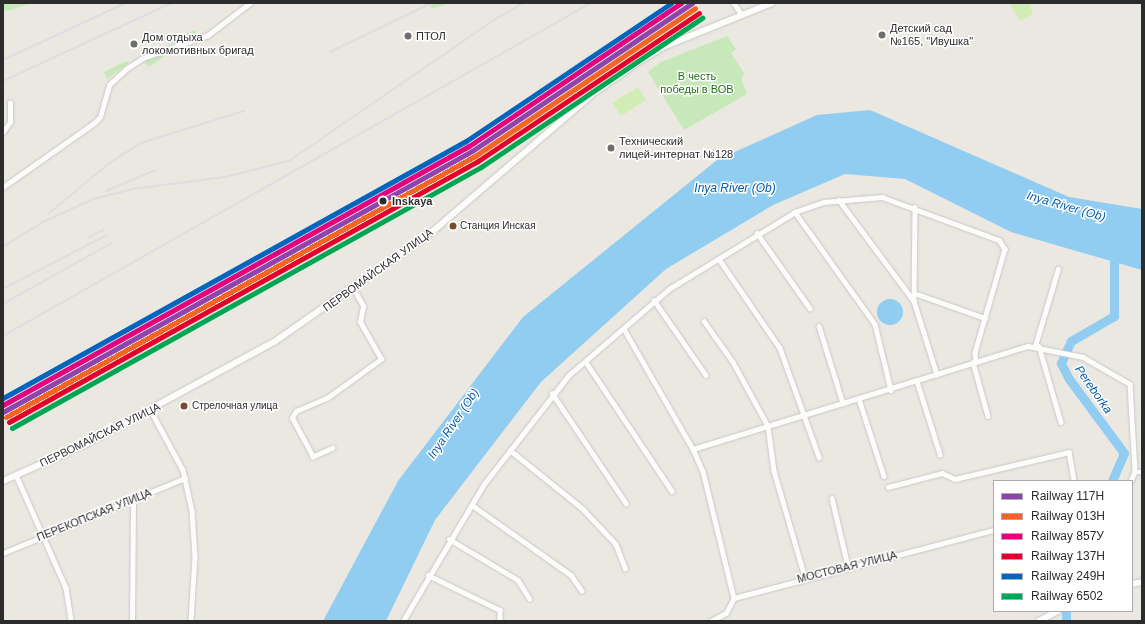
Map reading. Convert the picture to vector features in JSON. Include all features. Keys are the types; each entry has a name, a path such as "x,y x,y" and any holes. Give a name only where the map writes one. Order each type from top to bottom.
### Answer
{"main road":[{"name":"ПЕРВОМАЙСКАЯ УЛИЦА","path":"3,481 151,411 274,342 354,290 472,200 620,75 663,48 772,3"},
{"path":"1039,621 1051,614"}],"street":[{"path":"3,187 94,123 100,117 109,85 126,69 143,58 208,35 250,3"},
{"path":"734,3 742,15"},
{"path":"3,132 10,122 10,103"},
{"path":"403,621 428,575 472,504 552,393 624,329 654,300 757,233 795,212 839,200 882,197 916,207 999,240 1003,245 985,318 974,353 974,362 988,416"},
{"path":"839,200 914,301 937,375"},
{"path":"914,301 916,294 916,207"},
{"path":"795,212 875,324 891,390"},
{"path":"757,233 810,308"},
{"path":"719,259 780,348 819,457"},
{"path":"1058,269 1037,346 1061,422"},
{"path":"333,448 313,457 292,418 296,411 327,398 382,360 360,322 363,306 354,290"},
{"path":"916,294 985,318"},
{"path":"654,300 706,375"},
{"path":"704,321 733,362 768,426 774,471 805,578"},
{"path":"819,326 843,403"},
{"path":"624,329 693,449 703,471 734,598 726,613 710,621"},
{"path":"693,449 843,403 891,390 974,362 1037,346 1083,357 1130,384 1135,472 1131,480"},
{"path":"586,362 672,491"},
{"path":"917,381 940,454"},
{"path":"552,393 626,503"},
{"path":"859,399 884,476"},
{"path":"151,411 185,478 195,546 191,621"},
{"path":"510,450 583,509 616,544 625,568"},
{"path":"888,487 942,473 955,479 1063,452 1069,452 1072,457 1074,480"},
{"path":"1135,472 1142,472"},
{"path":"16,476 66,588 71,621"},
{"name":"ПЕРЕКОПСКАЯ УЛИЦА","path":"3,553 185,478"},
{"path":"832,498 848,566"},
{"path":"132,621 133,499"},
{"path":"472,504 571,575 582,591"},
{"name":"МОСТОВАЯ УЛИЦА","path":"734,598 848,566 993,530"},
{"path":"450,539 518,580 530,599"},
{"path":"428,575 500,610 500,621"}],"green space":[{"path":"3,3 32,3 7,11 3,9"},
{"path":"435,3 450,3 432,9 430,5"},
{"path":"1009,3 1030,3 1033,14 1020,21"},
{"path":"195,30 197,36 173,44 169,40"},
{"name":"В честь победы в ВОВ","path":"727,36 736,49 731,53 744,73 741,79 747,94 684,130 648,72 661,62"},
{"path":"175,49 149,67 143,61 150,57"},
{"path":"126,61 129,63 107,79 104,72"},
{"path":"638,87 646,100 621,116 612,103"}],"water":[{"name":"Inya River (Ob)","path":"870,110 1069,197 1142,209 1142,270 1011,232 905,179 845,174 773,205 666,269 541,382 435,520 386,621 323,621 398,481 523,317 717,160 817,115"},
{"path":"890,299 899,303 903,312 899,321 890,325 881,321 877,312 881,303"}],"waterway":[{"name":"Pereborka","path":"1112,480 1124,453 1069,379 1061,363 1071,341 1114,316 1114,250"},
{"name":"Pereborka","path":"1066,612 1066,621"}],"railway":[{"path":"3,60 126,3"},
{"path":"3,81 172,3"},
{"path":"330,52 432,3"},
{"path":"3,247 43,222 94,199 133,189 226,177 289,161 494,20 524,3"},
{"path":"3,336 591,3"},
{"path":"3,403 441,158 598,50 676,3"},
{"path":"48,214 111,162 141,143 244,111"},
{"path":"106,191 156,170"},
{"path":"88,238 103,230"},
{"path":"3,289 107,235"},
{"path":"3,304 112,243"}],"rail line":[{"name":"249Н","path":"3,398 466,141 671,3"},
{"name":"857У","path":"3,405 469,146 681,3"},
{"name":"117Н","path":"3,412 472,151 692,3"},
{"name":"013Н","path":"6,417 475,156 695,8"},
{"name":"137Н","path":"9,422 478,161 699,13"},
{"name":"6502","path":"12,428 481,167 702,18"}],"place":[{"name":"Детский сад №165, \"Ивушка\"","path":"882,35"},
{"name":"ПТОЛ","path":"408,36"},
{"name":"Дом отдыха локомотивных бригад","path":"134,44"},
{"name":"Технический лицей-интернат №128","path":"611,148"},
{"name":"Inskaya","path":"383,201"},
{"name":"Станция Инская","path":"453,226"},
{"name":"Стрелочная улица","path":"184,406"}]}
